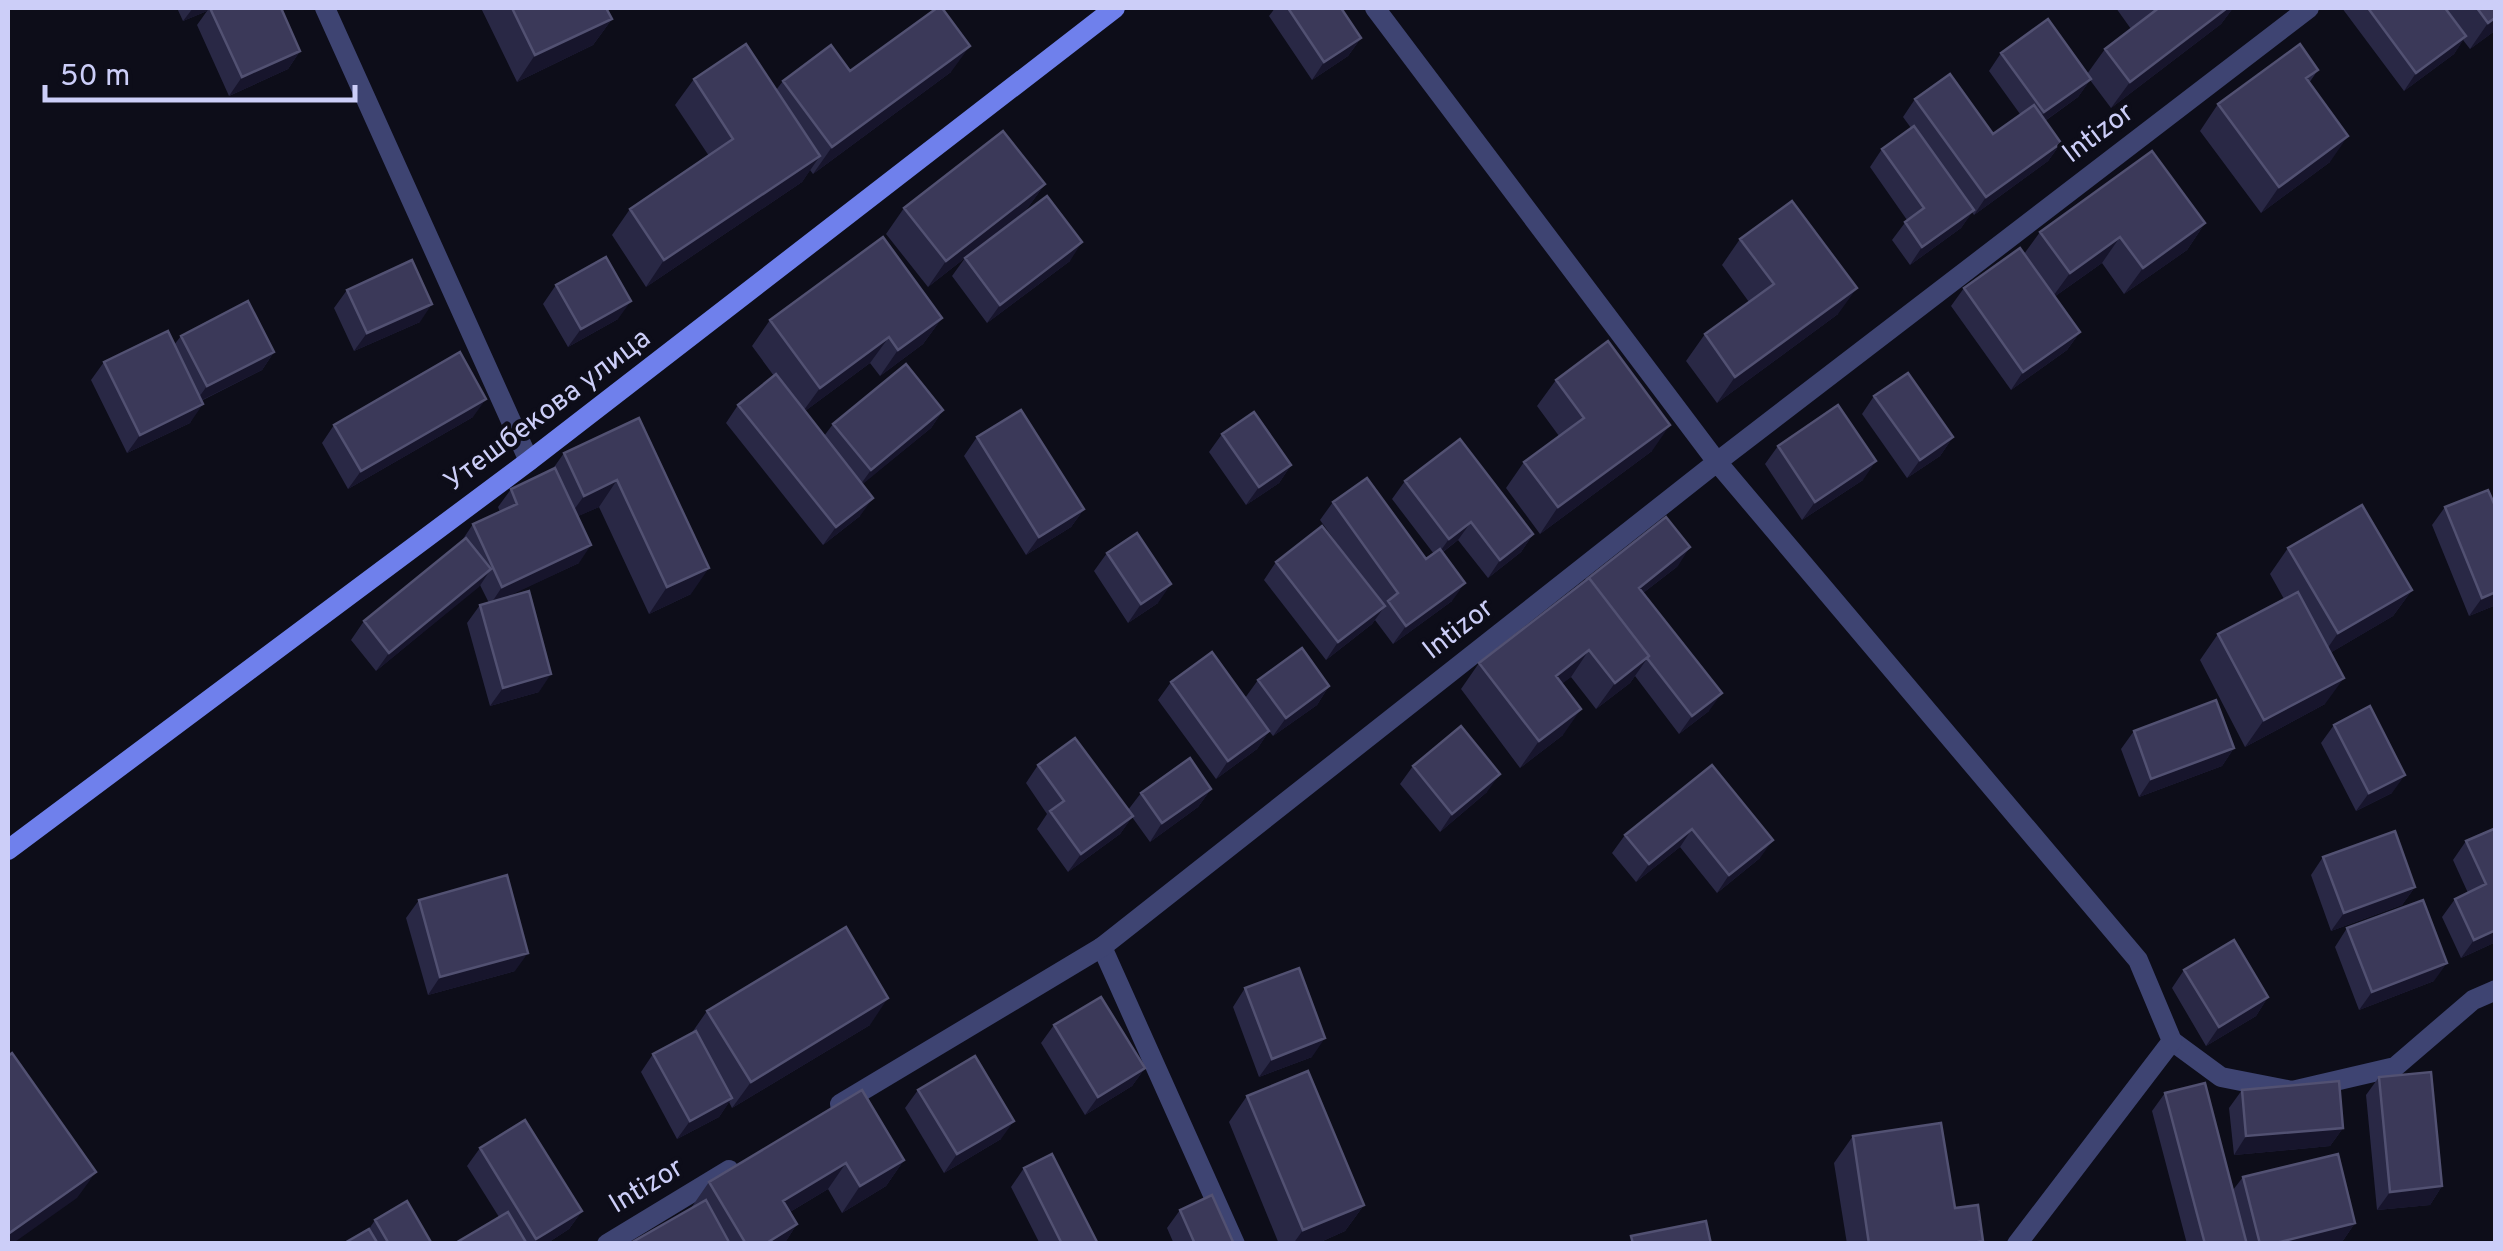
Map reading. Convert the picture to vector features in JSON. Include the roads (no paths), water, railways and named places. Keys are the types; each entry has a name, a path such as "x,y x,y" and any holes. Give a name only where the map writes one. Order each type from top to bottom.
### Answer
{"main road":[{"name":"Утешбекова улица","path":"8,850 529,462 1115,8"}],"street":[{"path":"325,8 529,462"},
{"path":"1375,8 1717,462 2138,960 2172,1041 2221,1077 2292,1091 2396,1067 2473,1000 2496,990"},
{"name":"Intizor","path":"828,1110 1102,947 1717,462 2309,8"},
{"path":"1102,947 1235,1244"},
{"path":"2017,1244 2172,1041"},
{"name":"Intizor","path":"606,1244 743,1162"}]}
